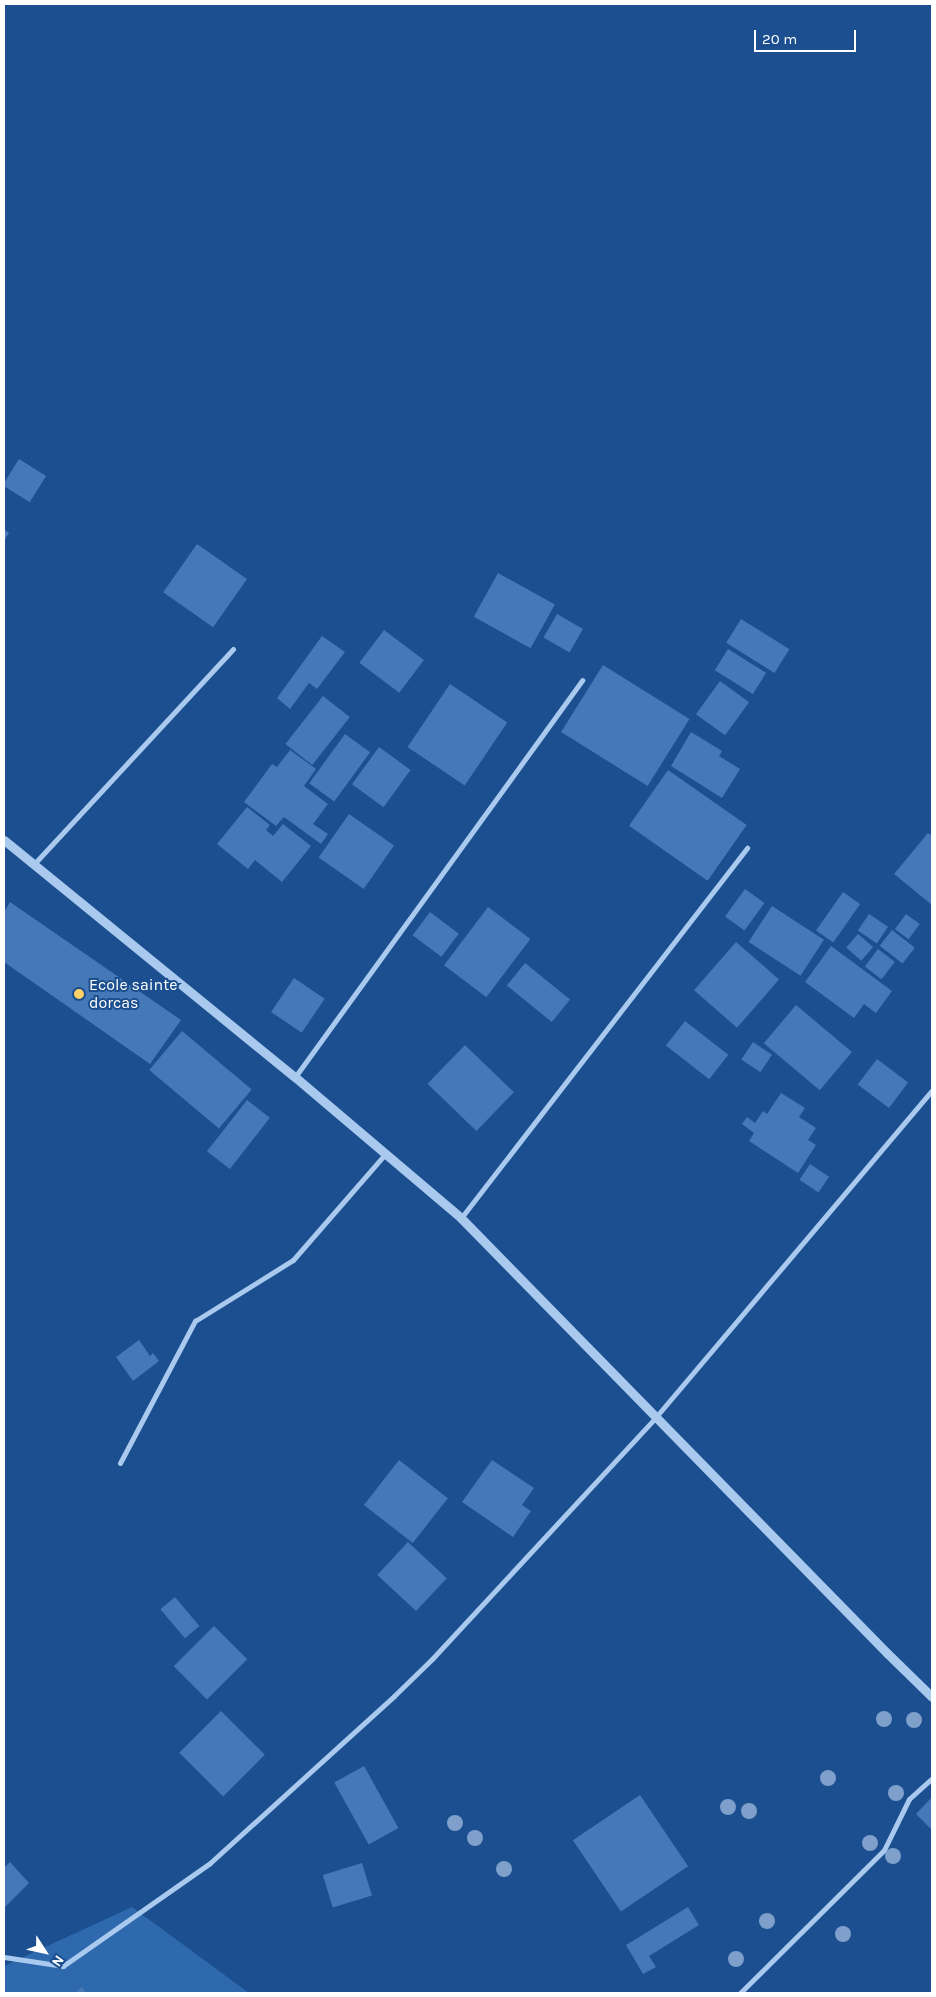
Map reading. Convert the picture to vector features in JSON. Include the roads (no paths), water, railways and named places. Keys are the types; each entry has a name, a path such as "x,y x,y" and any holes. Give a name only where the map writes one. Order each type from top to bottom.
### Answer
{"street":[{"path":"34,864 233,649"},
{"path":"295,1077 582,680"},
{"path":"4,840 295,1077 461,1218 655,1418 932,1697"},
{"path":"461,1218 747,848"},
{"path":"4,1957 63,1966 210,1863 394,1696 432,1659 655,1418 932,1090"},
{"path":"120,1462 195,1321 293,1260 385,1154"},
{"path":"740,1993 884,1850 908,1799 932,1778"}],"place":[{"name":"Ecole sainte dorcas","path":"79,994"}]}
